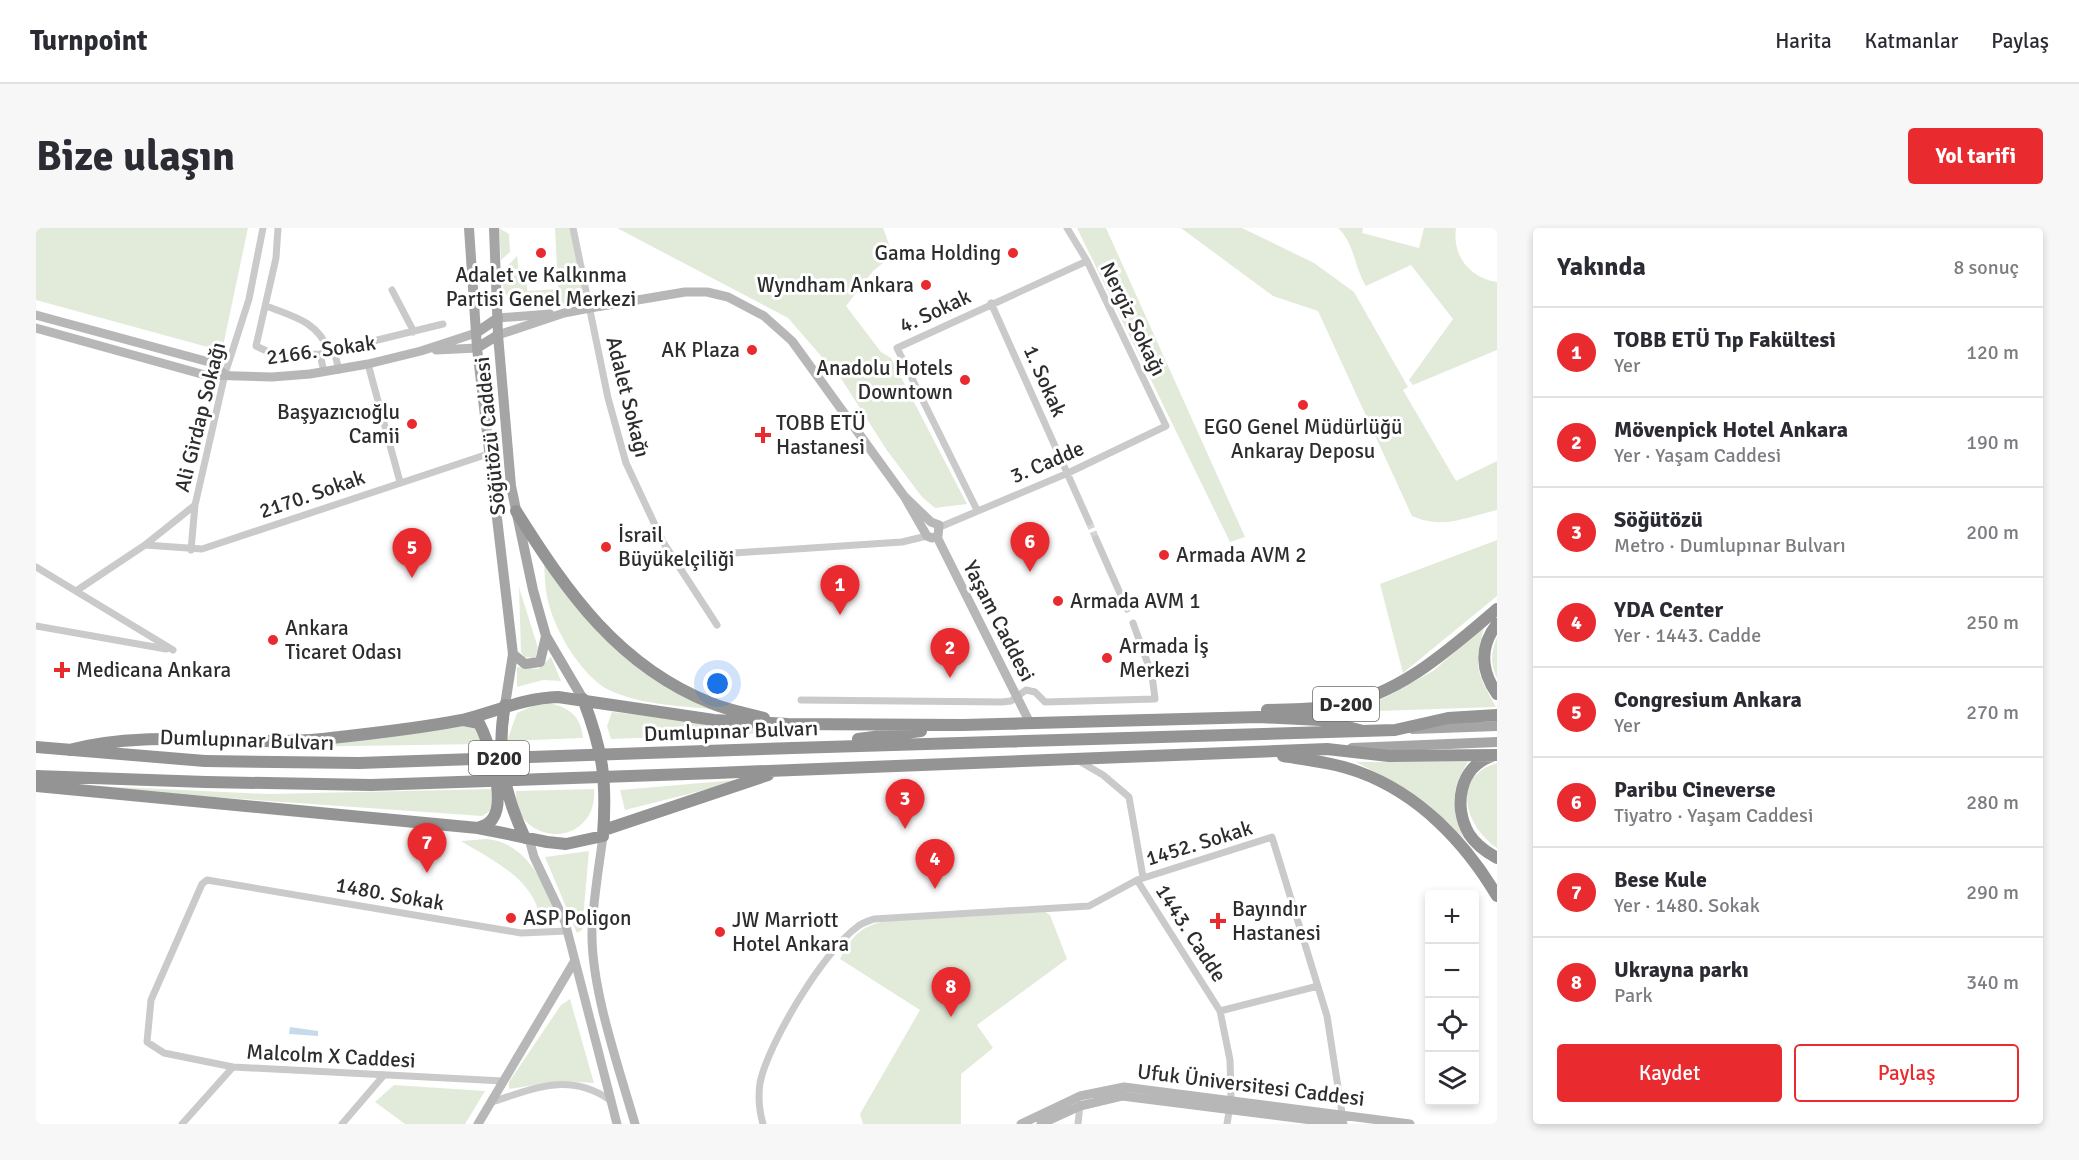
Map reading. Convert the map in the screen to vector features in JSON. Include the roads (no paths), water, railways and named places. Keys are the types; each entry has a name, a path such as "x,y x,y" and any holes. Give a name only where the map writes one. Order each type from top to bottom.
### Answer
{"highway":[{"path":"516,511 575,601 610,639 678,688 712,704 788,724 963,725 1029,721 1259,717 1321,720 1363,731"},
{"name":"D-200","path":"1166,720 1209,712 1316,708 1357,701 1388,689 1418,671 1497,609"},
{"path":"1497,624 1487,643 1484,658 1487,681 1497,694"},
{"name":"Dumlupınar Bulvarı","path":"64,750 91,744 146,740 318,739 463,719 538,697 583,699 714,720 788,724"},
{"path":"583,699 604,764 606,795 603,833"},
{"path":"505,705 500,746 501,768 508,796 527,839"},
{"name":"Dumlupınar Bulvarı","path":"36,747 205,761 359,763 1395,730 1448,718 1497,715"},
{"path":"463,719 479,723 486,736 494,771 498,806 489,824 478,828"},
{"path":"793,748 963,725"},
{"name":"Dumlupınar Bulvarı","path":"36,776 371,785 1327,749 1389,756 1496,755"},
{"path":"1258,751 1338,765 1395,789 1447,828 1468,851 1497,896"},
{"path":"1496,755 1482,761 1467,775 1460,805 1470,835 1484,850 1497,858"},
{"name":"Dumlupınar Bulvarı","path":"36,786 478,828 527,839 566,844 784,770"}],"main road":[{"name":"Söğütözü Caddesi","path":"469,228 477,348 513,654 505,705"},
{"name":"Söğütözü Caddesi","path":"494,228 498,335 507,460 516,511 546,636 583,699"},
{"path":"476,333 498,318"},
{"path":"477,348 498,335"},
{"path":"513,654 525,664 532,665 540,662 546,636"},
{"path":"1395,730 1497,726"},
{"path":"1327,749 1497,742"}],"street":[{"name":"Ali Girdap Sokağı","path":"76,591 145,545 195,505 225,374 249,298 263,228"},
{"path":"278,228 276,258 256,346 275,355 320,354 443,324"},
{"name":"Adalet Sokağı","path":"573,228 610,408 626,463 652,522 674,561 717,625"},
{"name":"Nergiz Sokağı","path":"1067,228 1087,261 1166,426"},
{"name":"4. Sokak","path":"977,510 897,348 1087,261"},
{"path":"392,290 414,332"},
{"name":"Yaşam Caddesi","path":"498,318 564,313 685,292 707,292 728,297 764,316 792,341 930,531 1029,721"},
{"name":"1. Sokak","path":"992,303 1089,522"},
{"path":"266,306 310,324 320,333 332,351 339,370"},
{"name":"Yaşam Caddesi","path":"498,335 564,313"},
{"path":"36,315 209,362 225,374"},
{"name":"2166. Sokak","path":"36,328 205,375 272,377 339,370 368,364 421,351 476,333"},
{"name":"2166. Sokak","path":"421,351 477,348"},
{"path":"320,354 324,372"},
{"path":"368,364 400,482"},
{"name":"3. Cadde","path":"940,527 1068,473 1166,426"},
{"name":"2170. Sokak","path":"145,545 202,549 488,454"},
{"path":"191,550 195,505"},
{"name":"Yaşam Caddesi","path":"930,531 940,527"},
{"path":"674,561 704,555 902,542 930,531"},
{"path":"1096,539 1127,609"},
{"path":"36,567 173,650 36,626"},
{"path":"801,700 1002,702 1011,701 1016,695 1026,690 1035,692 1045,702 1155,699 1152,675 1132,623"},
{"path":"1075,759 1121,788 1129,797 1140,878"},
{"path":"603,833 592,931 593,952 606,1022 635,1124"},
{"name":"1452. Sokak","path":"1140,878 1272,837 1318,986"},
{"path":"527,839 554,894 567,931 617,1124"},
{"name":"1443. Cadde","path":"763,1124 758,1095 766,1065 810,983 831,953 857,926 873,919 1089,906 1140,878 1220,1011 1230,1060 1231,1104 1227,1124"},
{"name":"1480. Sokak","path":"233,1067 164,1053 147,1042 151,1000 202,884 207,880 521,933 567,931"},
{"path":"478,1124 574,962"},
{"path":"1220,1011 1318,986 1329,1023 1343,1124"},
{"name":"Malcolm X Caddesi","path":"182,1124 233,1067 503,1082"},
{"path":"342,1124 384,1074"},
{"path":"492,1102 538,1088 572,1083 594,1089 610,1100"},
{"name":"Ufuk Üniversitesi Caddesi","path":"1022,1124 1080,1101 1124,1087 1343,1124"},
{"path":"1078,1124 1080,1101"},
{"name":"Ufuk Üniversitesi Caddesi","path":"1041,1124 1080,1101"},
{"name":"Ufuk Üniversitesi Caddesi","path":"1231,1104 1342,1113 1410,1124"}],"water":[{"path":"290,1027 318,1031 318,1036 289,1034"}],"tunnel":[{"path":"1089,522 1096,539"}],"place":[{"name":"Adalet ve Kalkınma Partisi Genel Merkezi","path":"541,253"},
{"name":"Gama Holding","path":"1013,253"},
{"name":"Wyndham Ankara","path":"926,285"},
{"name":"AK Plaza","path":"752,350"},
{"name":"Anadolu Hotels Downtown","path":"965,380"},
{"name":"EGO Genel Müdürlüğü Ankaray Deposu","path":"1303,405"},
{"name":"Başyazıcıoğlu Camii","path":"412,424"},
{"name":"TOBB ETÜ Hastanesi","path":"763,435"},
{"name":"İsrail Büyükelçiliği","path":"606,547"},
{"name":"Armada AVM 2","path":"1164,555"},
{"name":"Paribu Cineverse","path":"1030,572"},
{"name":"Congresium Ankara","path":"412,578"},
{"name":"Armada AVM 1","path":"1058,601"},
{"name":"TOBB ETÜ Tıp Fakültesi","path":"840,615"},
{"name":"Ankara Ticaret Odası","path":"273,640"},
{"name":"Armada İş Merkezi","path":"1107,658"},
{"name":"Medicana Ankara","path":"62,670"},
{"name":"Mövenpick Hotel Ankara","path":"950,678"},
{"name":"Söğütözü","path":"905,829"},
{"name":"Bese Kule","path":"427,873"},
{"name":"YDA Center","path":"935,889"},
{"name":"ASP Poligon","path":"511,918"},
{"name":"Bayındır Hastanesi","path":"1218,921"},
{"name":"JW Marriott Hotel Ankara","path":"720,932"},
{"name":"Ukrayna parkı","path":"951,1017"}]}
